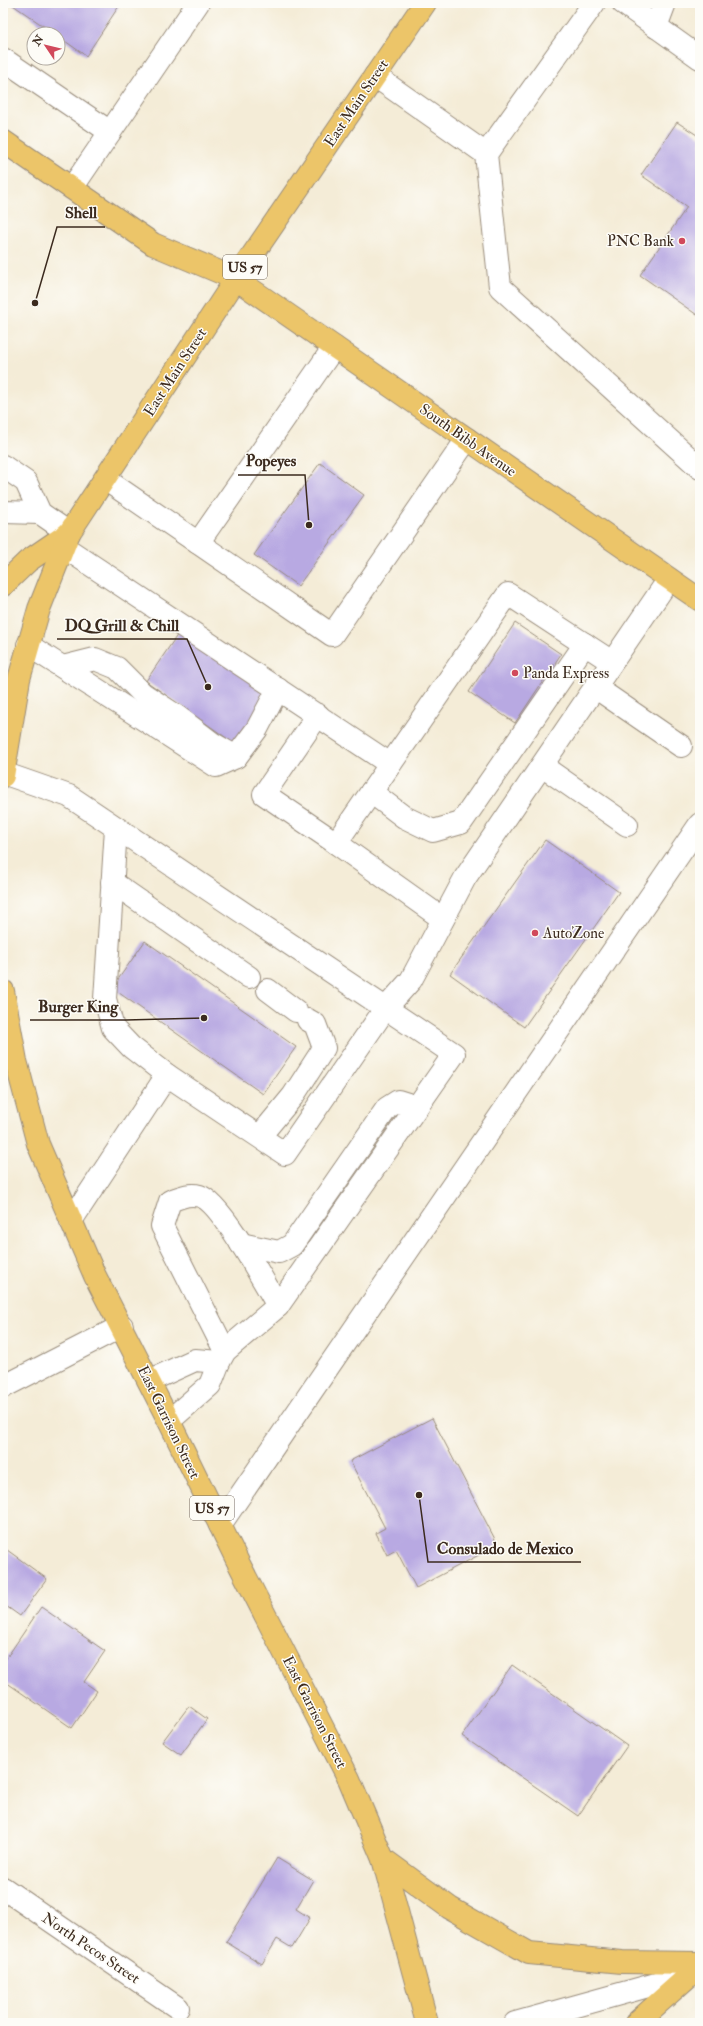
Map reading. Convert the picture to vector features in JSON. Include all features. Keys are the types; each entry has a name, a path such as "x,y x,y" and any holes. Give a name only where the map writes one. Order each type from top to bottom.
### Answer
{"main road":[{"name":"East Main Street","path":"3,776 19,679 39,608 66,540 236,279 425,3"},
{"name":"South Bibb Avenue","path":"3,140 153,244 236,279 700,600"},
{"path":"3,585 28,561 66,540"},
{"name":"East Garrison Street","path":"3,991 16,1061 38,1144 95,1276 122,1326 220,1525 349,1780 383,1859 427,2023"},
{"path":"3,1075 38,1144"},
{"path":"383,1859 450,1908 529,1953 622,1962 700,1965"},
{"path":"636,2023 700,1965"}],"street":[{"path":"72,188 198,3"},
{"path":"594,3 486,154 500,288 700,468"},
{"path":"623,3 700,58"},
{"path":"656,27 665,3"},
{"path":"3,59 110,132"},
{"path":"375,76 486,154"},
{"path":"198,543 334,347"},
{"path":"105,480 332,635 467,439"},
{"path":"3,466 26,482 40,513 66,540 278,689 390,764"},
{"path":"3,512 40,513"},
{"path":"116,828 105,999 113,1028 131,1048 286,1154 385,1009 411,980 465,878 669,579"},
{"path":"336,843 508,594 612,662"},
{"path":"370,792 404,817 433,831 461,823 585,644"},
{"path":"28,646 216,766 236,757 257,729 278,689"},
{"path":"63,667 95,659 118,668 143,694 236,757"},
{"path":"595,687 681,746"},
{"path":"318,715 264,794 443,919"},
{"path":"542,766 627,825"},
{"path":"3,773 69,796 454,1054 278,1306 222,1356 210,1385 169,1421"},
{"path":"220,1525 700,824"},
{"path":"112,882 249,977"},
{"path":"260,1136 293,1096 324,1048 315,1024 268,990"},
{"path":"71,1221 168,1074"},
{"path":"241,1244 278,1252 292,1245 387,1108 398,1101 416,1107"},
{"path":"222,1356 162,1226 170,1201 188,1194 201,1196 217,1210 241,1244 278,1306"},
{"path":"3,1387 122,1326"},
{"path":"149,1381 195,1360 222,1356"},
{"name":"North Pecos Street","path":"3,1888 178,2008"},
{"path":"515,2023 664,1982 700,1965"}],"building":[{"path":"10,3 121,3 86,56 66,42 66,26 43,26"},
{"name":"PNC Bank","path":"677,122 700,137 700,317 640,275 687,207 641,175"},
{"path":"320,463 364,495 298,586 254,555"},
{"name":"Panda Express","path":"515,623 561,654 515,723 469,692"},
{"path":"180,631 270,694 235,744 146,681"},
{"name":"AutoZone","path":"545,840 619,892 524,1027 450,974"},
{"path":"145,941 296,1047 263,1094 112,988"},
{"path":"432,1418 498,1545 416,1588 396,1550 387,1555 376,1533 385,1528 350,1461"},
{"path":"3,1547 47,1579 20,1616 6,1606 3,1609"},
{"path":"41,1607 105,1651 84,1682 97,1691 72,1728 3,1680 3,1663"},
{"path":"512,1665 627,1746 578,1816 462,1736"},
{"path":"189,1706 207,1719 181,1755 162,1742"},
{"path":"277,1858 313,1880 296,1909 310,1918 292,1948 277,1939 262,1964 226,1942"}],"place":[{"name":"PNC Bank","path":"682,241"},
{"name":"Shell","path":"35,303"},
{"name":"Popeyes","path":"309,525"},
{"name":"Panda Express","path":"515,673"},
{"name":"DQ Grill & Chill","path":"208,687"},
{"name":"AutoZone","path":"535,933"},
{"name":"Burger King","path":"204,1018"},
{"name":"Consulado de Mexico","path":"419,1495"}]}
